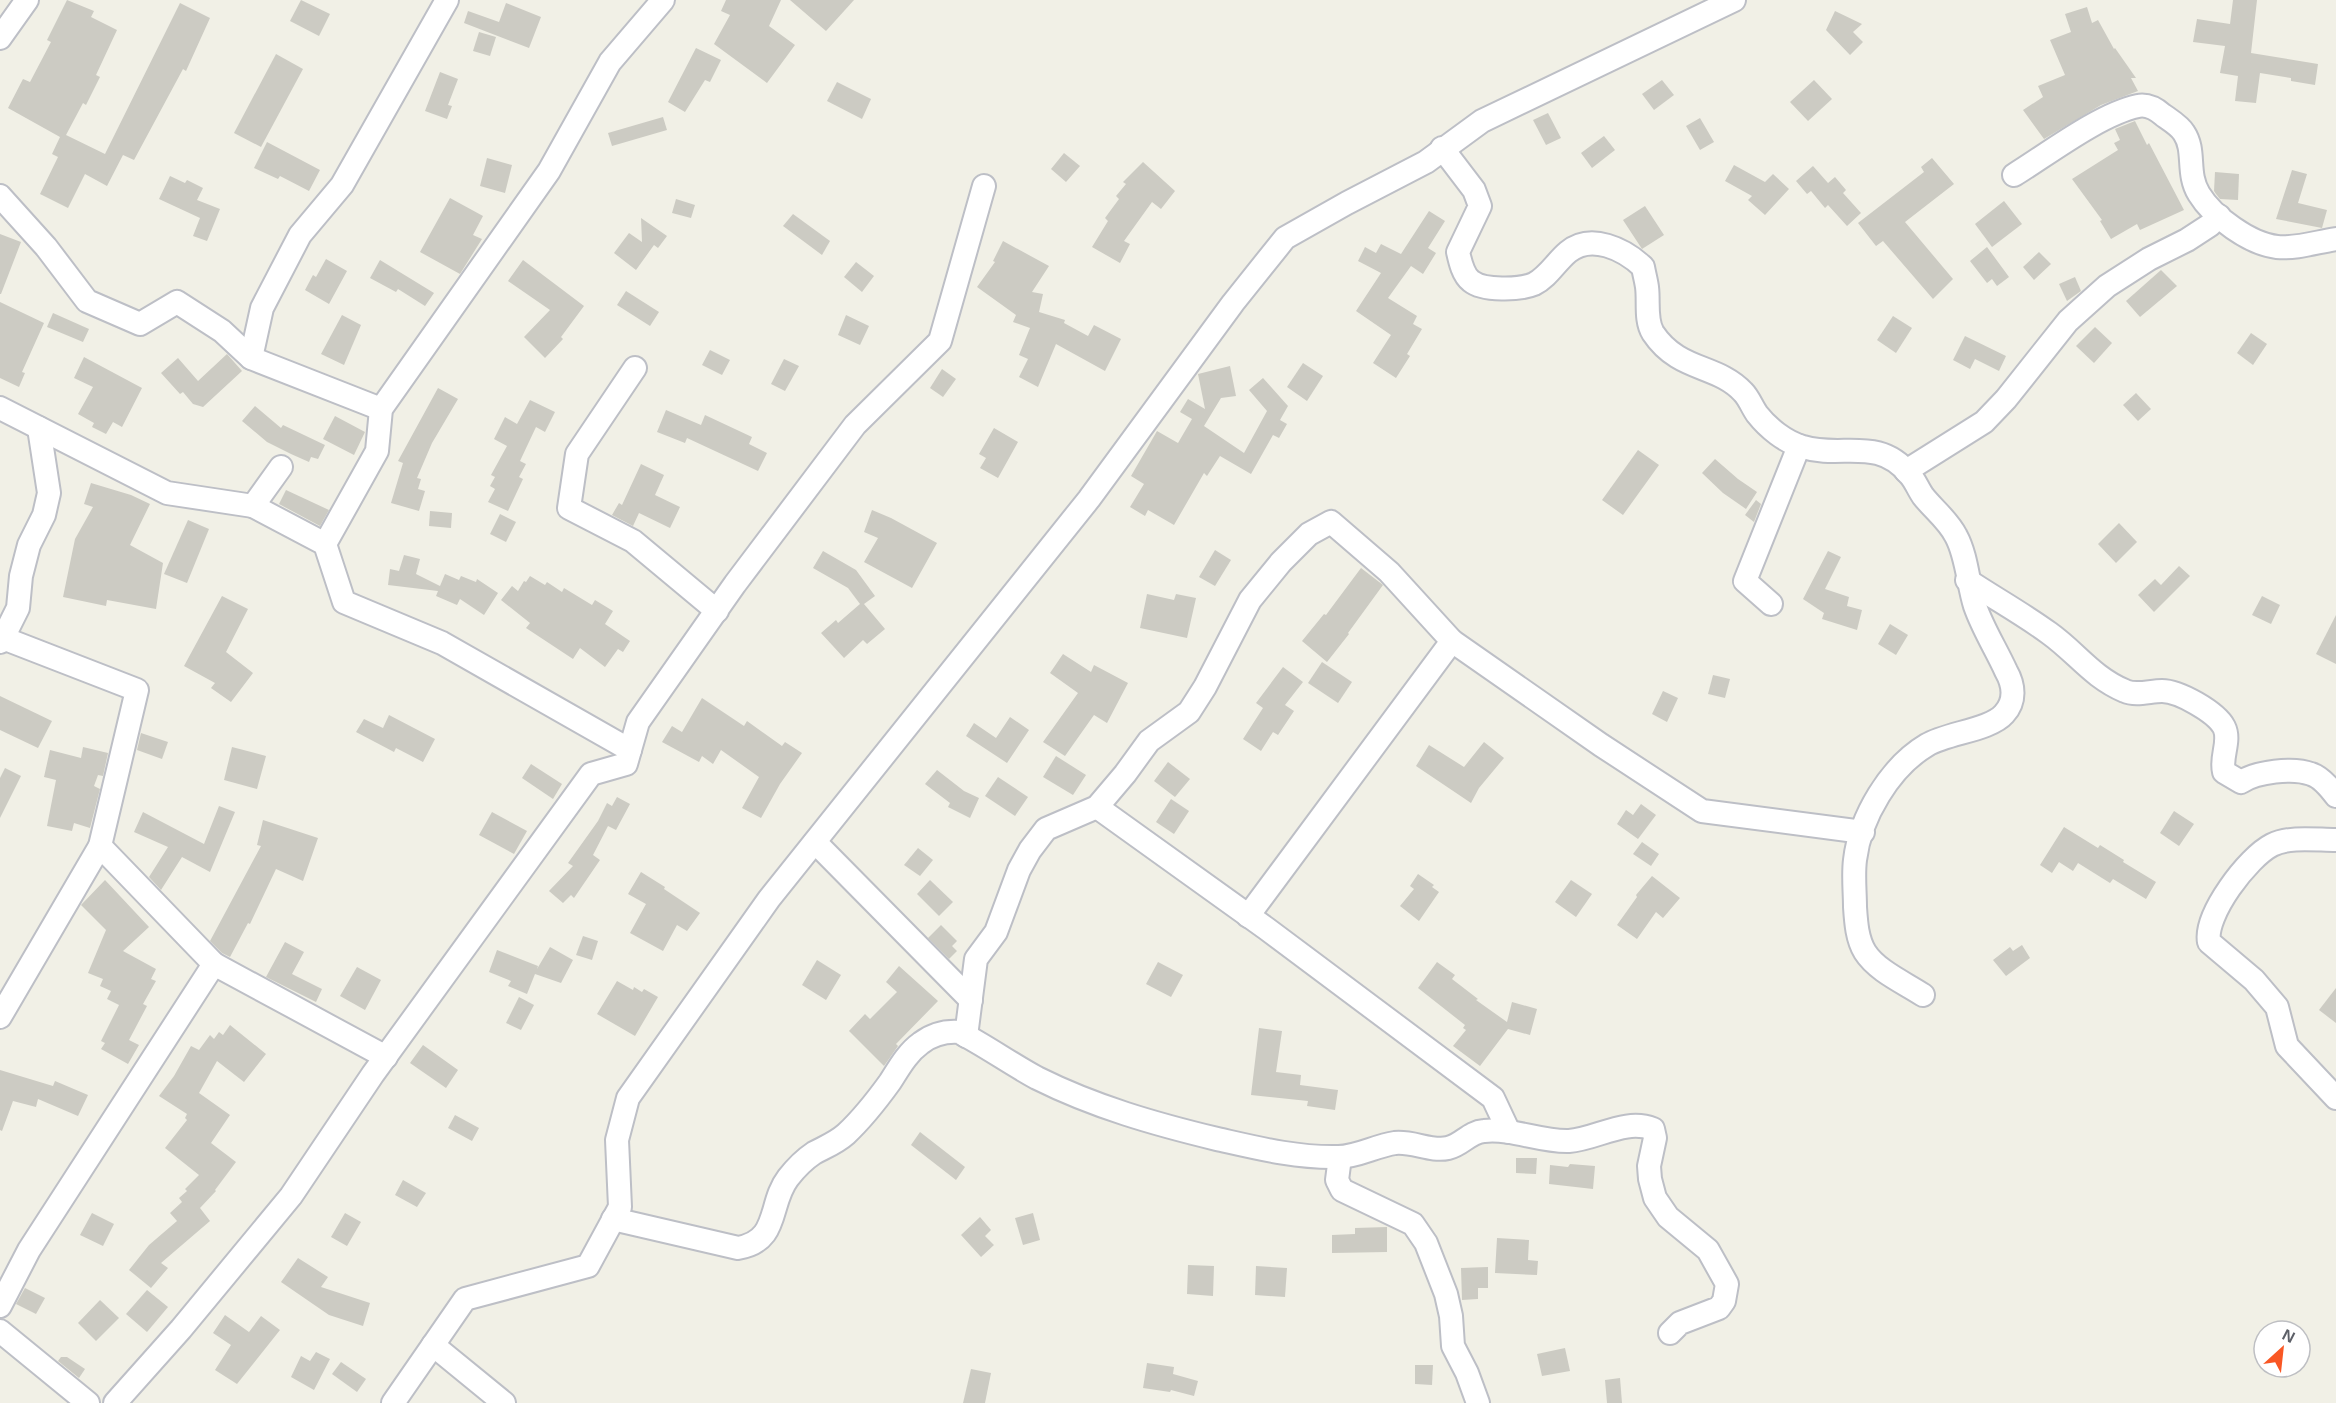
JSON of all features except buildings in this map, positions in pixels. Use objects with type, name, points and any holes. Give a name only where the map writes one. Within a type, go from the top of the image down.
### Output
[{"type":"street","points":[[0,38],[27,0]]},
{"type":"street","points":[[251,358],[262,308],[300,235],[342,185],[447,0]]},
{"type":"street","points":[[325,544],[377,451],[381,409],[549,171],[610,62],[663,0]]},
{"type":"street","points":[[393,1403],[465,1299],[588,1266],[620,1207],[617,1140],[628,1098],[769,899],[1089,499],[1233,303],[1285,238],[1426,162],[1442,148],[1482,121],[1734,0]]},
{"type":"street","points":[[2014,175],[2094,125],[2139,106],[2148,106],[2160,112],[2183,131],[2191,147],[2190,170],[2199,194],[2218,216],[2238,232],[2276,247],[2336,239]]},
{"type":"street","points":[[1442,148],[1474,190],[1480,206],[1458,252],[1461,266],[1469,280],[1480,286],[1519,288],[1534,284],[1550,272],[1569,251],[1585,245],[1601,244],[1618,248],[1643,267],[1651,330],[1674,356],[1714,374],[1743,392],[1757,414],[1777,434],[1799,446],[1817,451],[1866,450],[1879,452],[1893,460],[1906,471],[1958,538],[1967,580],[1983,625],[2013,687],[2010,703],[2005,714],[1995,721],[1929,744],[1892,773],[1876,800],[1855,860],[1856,927],[1864,951],[1877,965],[1923,995]]},
{"type":"street","points":[[115,1403],[181,1329],[291,1196],[386,1057],[591,774],[626,764],[638,722],[855,424],[940,341],[984,186]]},
{"type":"street","points":[[0,196],[46,247],[87,301],[140,324],[177,302],[222,331],[251,358],[381,409]]},
{"type":"street","points":[[1906,471],[1984,422],[2006,399],[2068,321],[2107,286],[2149,259],[2187,240],[2210,225],[2218,216]]},
{"type":"street","points":[[635,368],[577,454],[569,508],[633,542],[717,611]]},
{"type":"street","points":[[0,408],[167,493],[253,506],[325,544],[344,602],[442,643],[630,750]]},
{"type":"street","points":[[0,1017],[100,846],[137,690],[1,640],[18,608],[29,545],[44,515],[50,493],[39,428]]},
{"type":"street","points":[[1771,604],[1745,581],[1799,446]]},
{"type":"street","points":[[253,506],[281,467]]},
{"type":"street","points":[[966,1036],[976,959],[996,932],[1019,870],[1030,850],[1046,829],[1097,807],[1149,741],[1189,712],[1205,687],[1250,600],[1281,562],[1309,534],[1331,522],[1389,572],[1452,641],[1601,745],[1702,811],[1863,832]]},
{"type":"street","points":[[1967,580],[2049,633],[2073,652],[2089,670],[2107,682],[2128,693],[2164,691],[2178,694],[2215,717],[2223,727],[2226,737],[2222,756],[2223,772],[2231,778],[2241,782],[2250,776],[2267,772],[2312,774],[2328,785],[2336,796]]},
{"type":"street","points":[[1248,916],[1452,641]]},
{"type":"street","points":[[1097,807],[1493,1098],[1509,1132]]},
{"type":"street","points":[[2336,840],[2296,840],[2274,844],[2260,853],[2230,888],[2212,918],[2207,934],[2209,942],[2254,980],[2277,1007],[2287,1046],[2336,1098]]},
{"type":"street","points":[[815,842],[971,1000]]},
{"type":"street","points":[[100,846],[214,964],[386,1057]]},
{"type":"street","points":[[0,1306],[29,1250],[214,964]]},
{"type":"street","points":[[613,1219],[738,1248],[747,1246],[766,1232],[786,1180],[812,1154],[834,1143],[858,1123],[907,1056],[920,1043],[947,1031],[959,1032],[1039,1079],[1130,1117],[1273,1152],[1340,1157],[1394,1143],[1440,1149],[1451,1148],[1473,1132],[1486,1130],[1509,1132],[1544,1140],[1570,1141],[1596,1136],[1623,1126],[1646,1126],[1653,1129],[1655,1138],[1649,1166],[1655,1198],[1668,1217],[1708,1250],[1727,1284],[1724,1301],[1719,1308],[1680,1323],[1670,1333]]},
{"type":"street","points":[[1340,1157],[1337,1180],[1342,1190],[1413,1224],[1426,1243],[1446,1294],[1452,1317],[1453,1346],[1467,1373],[1478,1403]]},
{"type":"street","points":[[0,1330],[88,1403]]},
{"type":"street","points":[[433,1345],[504,1403]]}]
